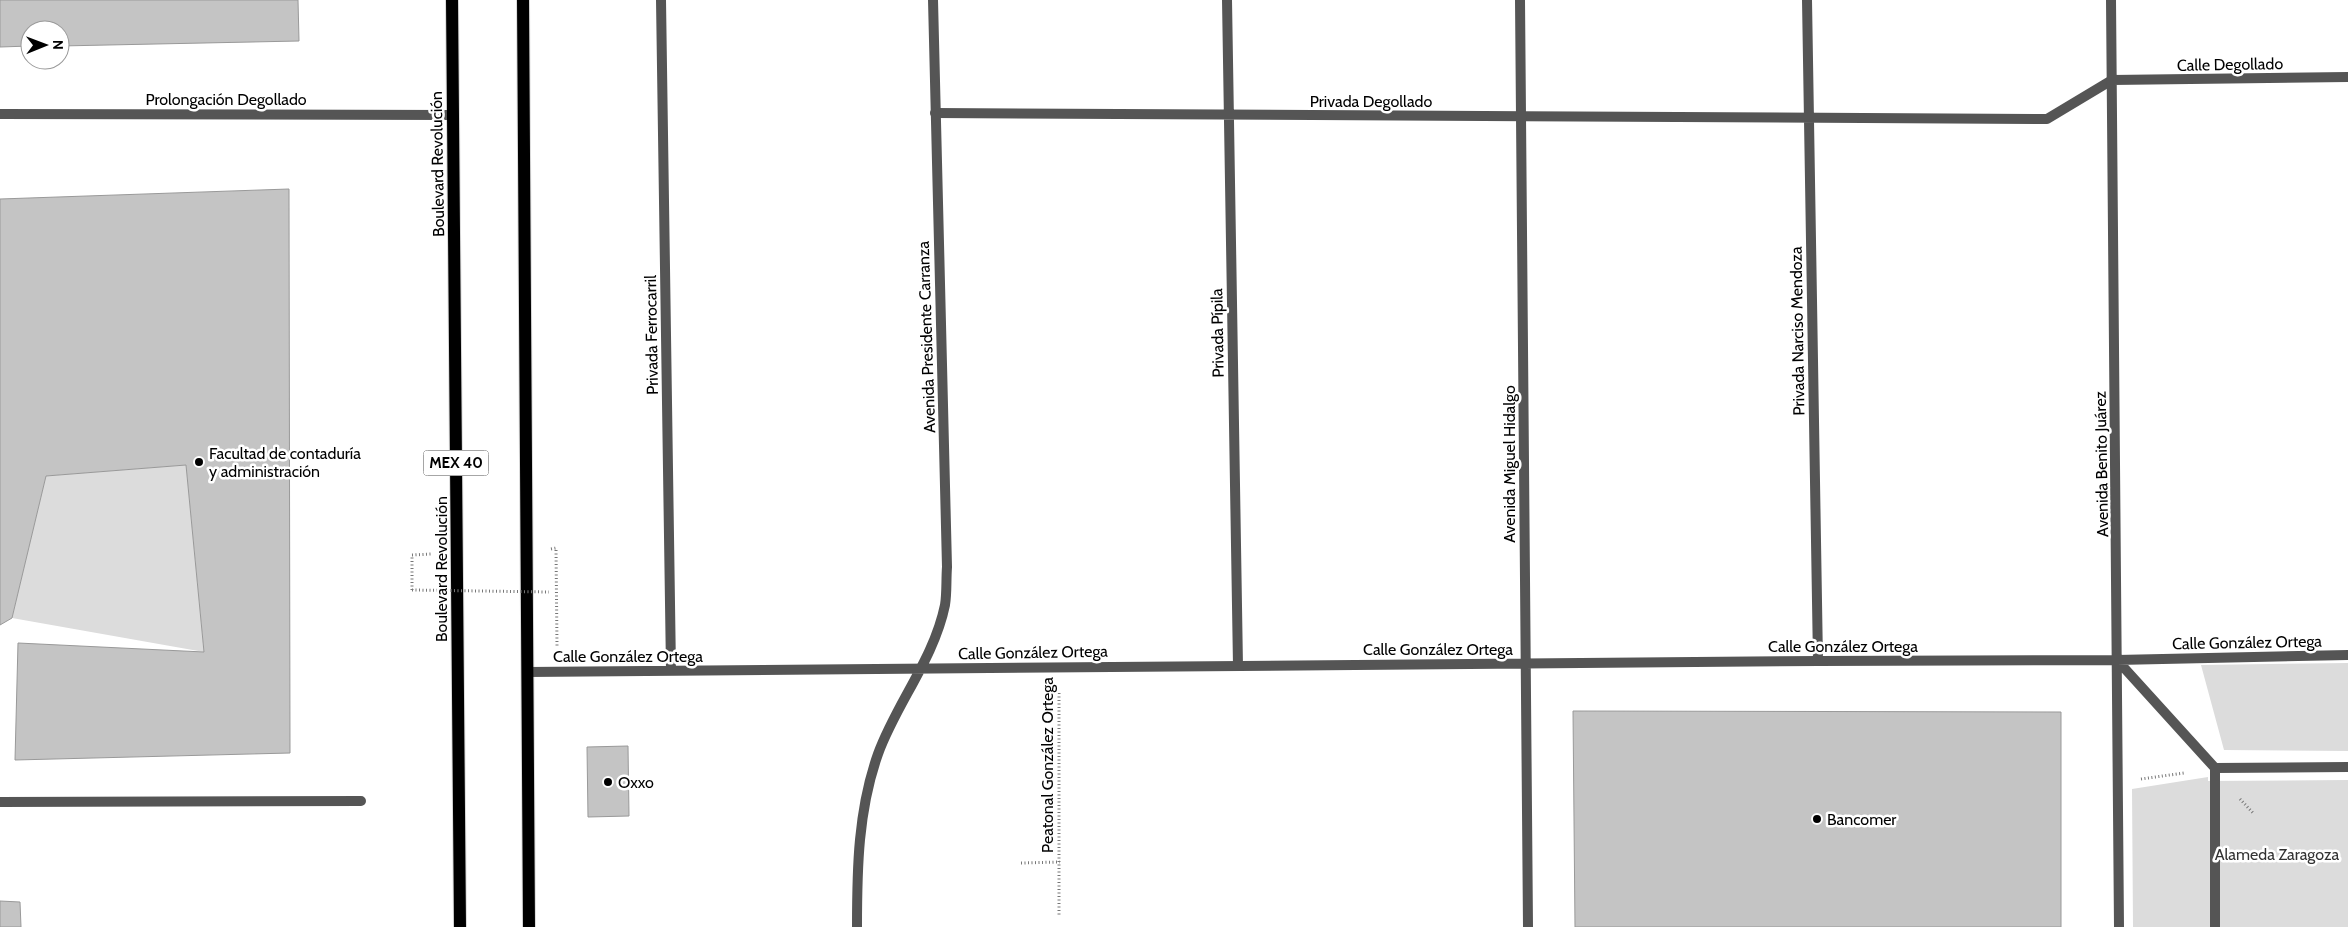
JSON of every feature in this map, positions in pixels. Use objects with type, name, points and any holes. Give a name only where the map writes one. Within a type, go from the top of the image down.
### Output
[{"type":"main road","name":"Boulevard Revolución","points":[[452,0],[460,927]]},
{"type":"main road","points":[[523,0],[529,927]]},
{"type":"street","name":"Privada Ferrocarril","points":[[661,0],[671,670]]},
{"type":"street","name":"Avenida Presidente Carranza","points":[[857,927],[857,865],[866,804],[878,754],[936,636],[945,604],[947,567],[934,112],[933,0]]},
{"type":"street","name":"Privada Pípila","points":[[1227,0],[1238,666]]},
{"type":"street","name":"Avenida Miguel Hidalgo","points":[[1520,0],[1528,927]]},
{"type":"street","name":"Privada Narciso Mendoza","points":[[1807,0],[1818,660]]},
{"type":"street","name":"Avenida Benito Juárez","points":[[2111,0],[2119,927]]},
{"type":"street","name":"Calle Degollado","points":[[2112,80],[2348,77]]},
{"type":"street","name":"Privada Degollado","points":[[934,112],[2047,119],[2112,80]]},
{"type":"street","name":"Prolongación Degollado","points":[[0,114],[453,115]]},
{"type":"street","name":"Calle González Ortega","points":[[528,672],[1818,660],[2117,660],[2348,655]]},
{"type":"street","points":[[2117,660],[2215,768],[2215,927]]},
{"type":"street","points":[[2215,768],[2348,768]]},
{"type":"street","points":[[0,802],[361,801]]},
{"type":"path","points":[[548,549],[556,548],[557,671]]},
{"type":"path","points":[[412,555],[412,590],[549,592]]},
{"type":"path","name":"Peatonal González Ortega","points":[[1059,667],[1059,916]]},
{"type":"path","name":"Peatonal González Ortega","points":[[1021,863],[1060,862]]},
{"type":"green space","points":[[186,465],[204,652],[12,618],[46,476]]},
{"type":"green space","points":[[2348,663],[2348,751],[2224,750],[2201,665]]},
{"type":"green space","name":"Alameda Zaragoza","points":[[2208,777],[2208,781],[2348,780],[2348,927],[2133,927],[2132,789]]},
{"type":"building","points":[[0,0],[298,0],[299,41],[70,46],[70,20],[20,20],[20,46],[0,47]]},
{"type":"building","points":[[289,189],[290,753],[15,760],[18,643],[204,652],[186,465],[46,476],[12,618],[0,625],[0,199]]},
{"type":"building","name":"Bancomer","points":[[1573,711],[2061,712],[2061,927],[1575,927]]},
{"type":"building","name":"Oxxo","points":[[628,746],[629,816],[588,817],[587,747]]},
{"type":"building","points":[[0,901],[20,902],[21,927],[0,927]]},
{"type":"place","name":"Facultad de contaduría y administración","points":[[199,462]]},
{"type":"place","name":"Oxxo","points":[[608,782]]},
{"type":"place","name":"Bancomer","points":[[1817,819]]}]
